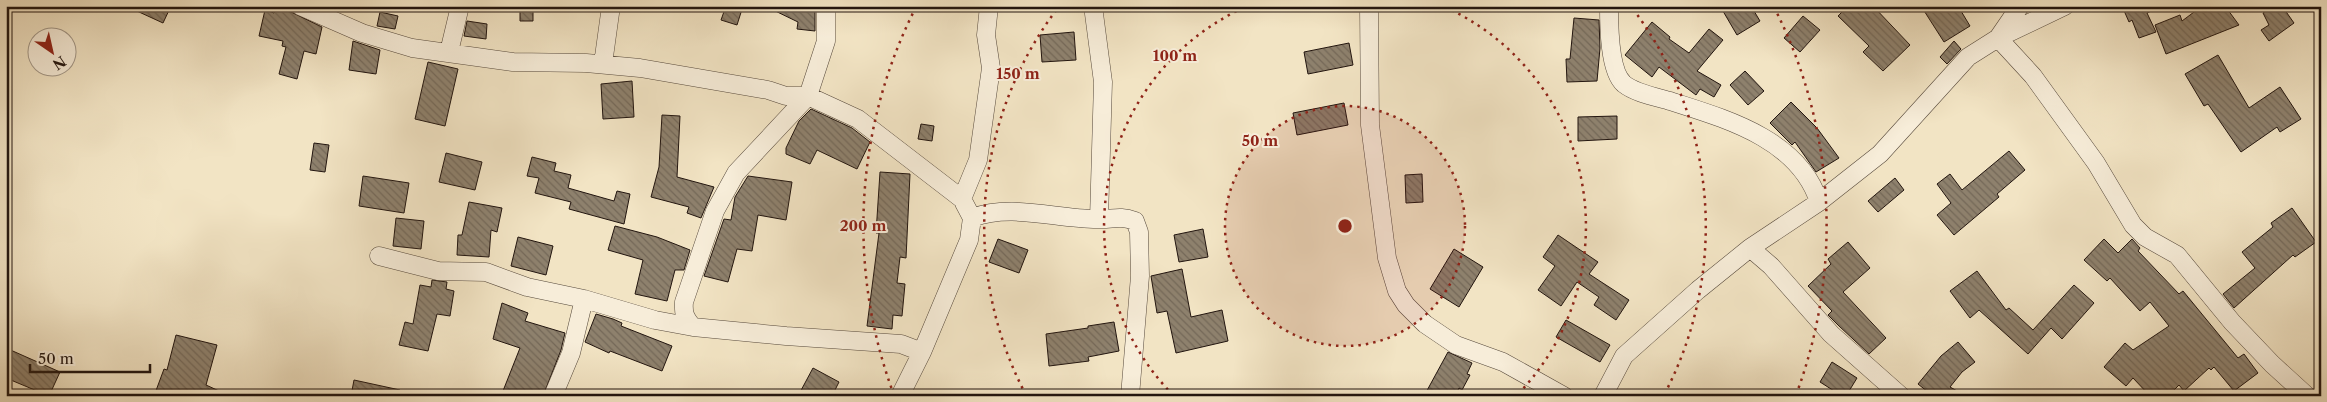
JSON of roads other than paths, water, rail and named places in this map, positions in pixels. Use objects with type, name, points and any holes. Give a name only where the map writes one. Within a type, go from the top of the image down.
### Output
[{"type":"street","points":[[300,6],[362,33],[412,48],[512,62],[602,64],[640,68],[768,90],[786,96],[808,96],[858,119],[962,200],[972,218],[969,240],[902,395]]},
{"type":"street","points":[[449,52],[460,6]]},
{"type":"street","points":[[602,64],[611,6]]},
{"type":"street","points":[[693,327],[683,312],[684,302],[715,211],[736,172],[808,96],[826,41],[826,6]]},
{"type":"street","points":[[962,200],[978,160],[991,68],[986,35],[989,6]]},
{"type":"street","points":[[1093,6],[1103,82],[1099,219]]},
{"type":"street","points":[[1369,6],[1370,125],[1387,258],[1397,291],[1406,306],[1425,324],[1456,345],[1503,362],[1564,396]]},
{"type":"street","points":[[1609,6],[1608,42],[1619,77],[1624,84],[1642,92],[1747,127],[1781,149],[1808,178],[1818,202]]},
{"type":"street","points":[[1998,38],[2020,6]]},
{"type":"street","points":[[1603,396],[1624,356],[1698,290],[1750,248],[1818,202],[1880,154],[1968,57],[1998,38],[2065,6]]},
{"type":"street","points":[[1998,38],[2033,76],[2096,163],[2133,225],[2145,237],[2177,255],[2232,322],[2272,364],[2307,396]]},
{"type":"street","points":[[972,218],[988,212],[1018,212],[1099,219],[1122,216],[1134,221],[1139,232],[1137,318],[1130,396]]},
{"type":"street","points":[[1750,248],[1771,266],[1831,334],[1901,396]]},
{"type":"street","points":[[379,256],[438,271],[486,272],[527,287],[584,299],[655,320],[693,327],[901,344],[922,352]]},
{"type":"street","points":[[553,396],[571,353],[584,299]]}]
